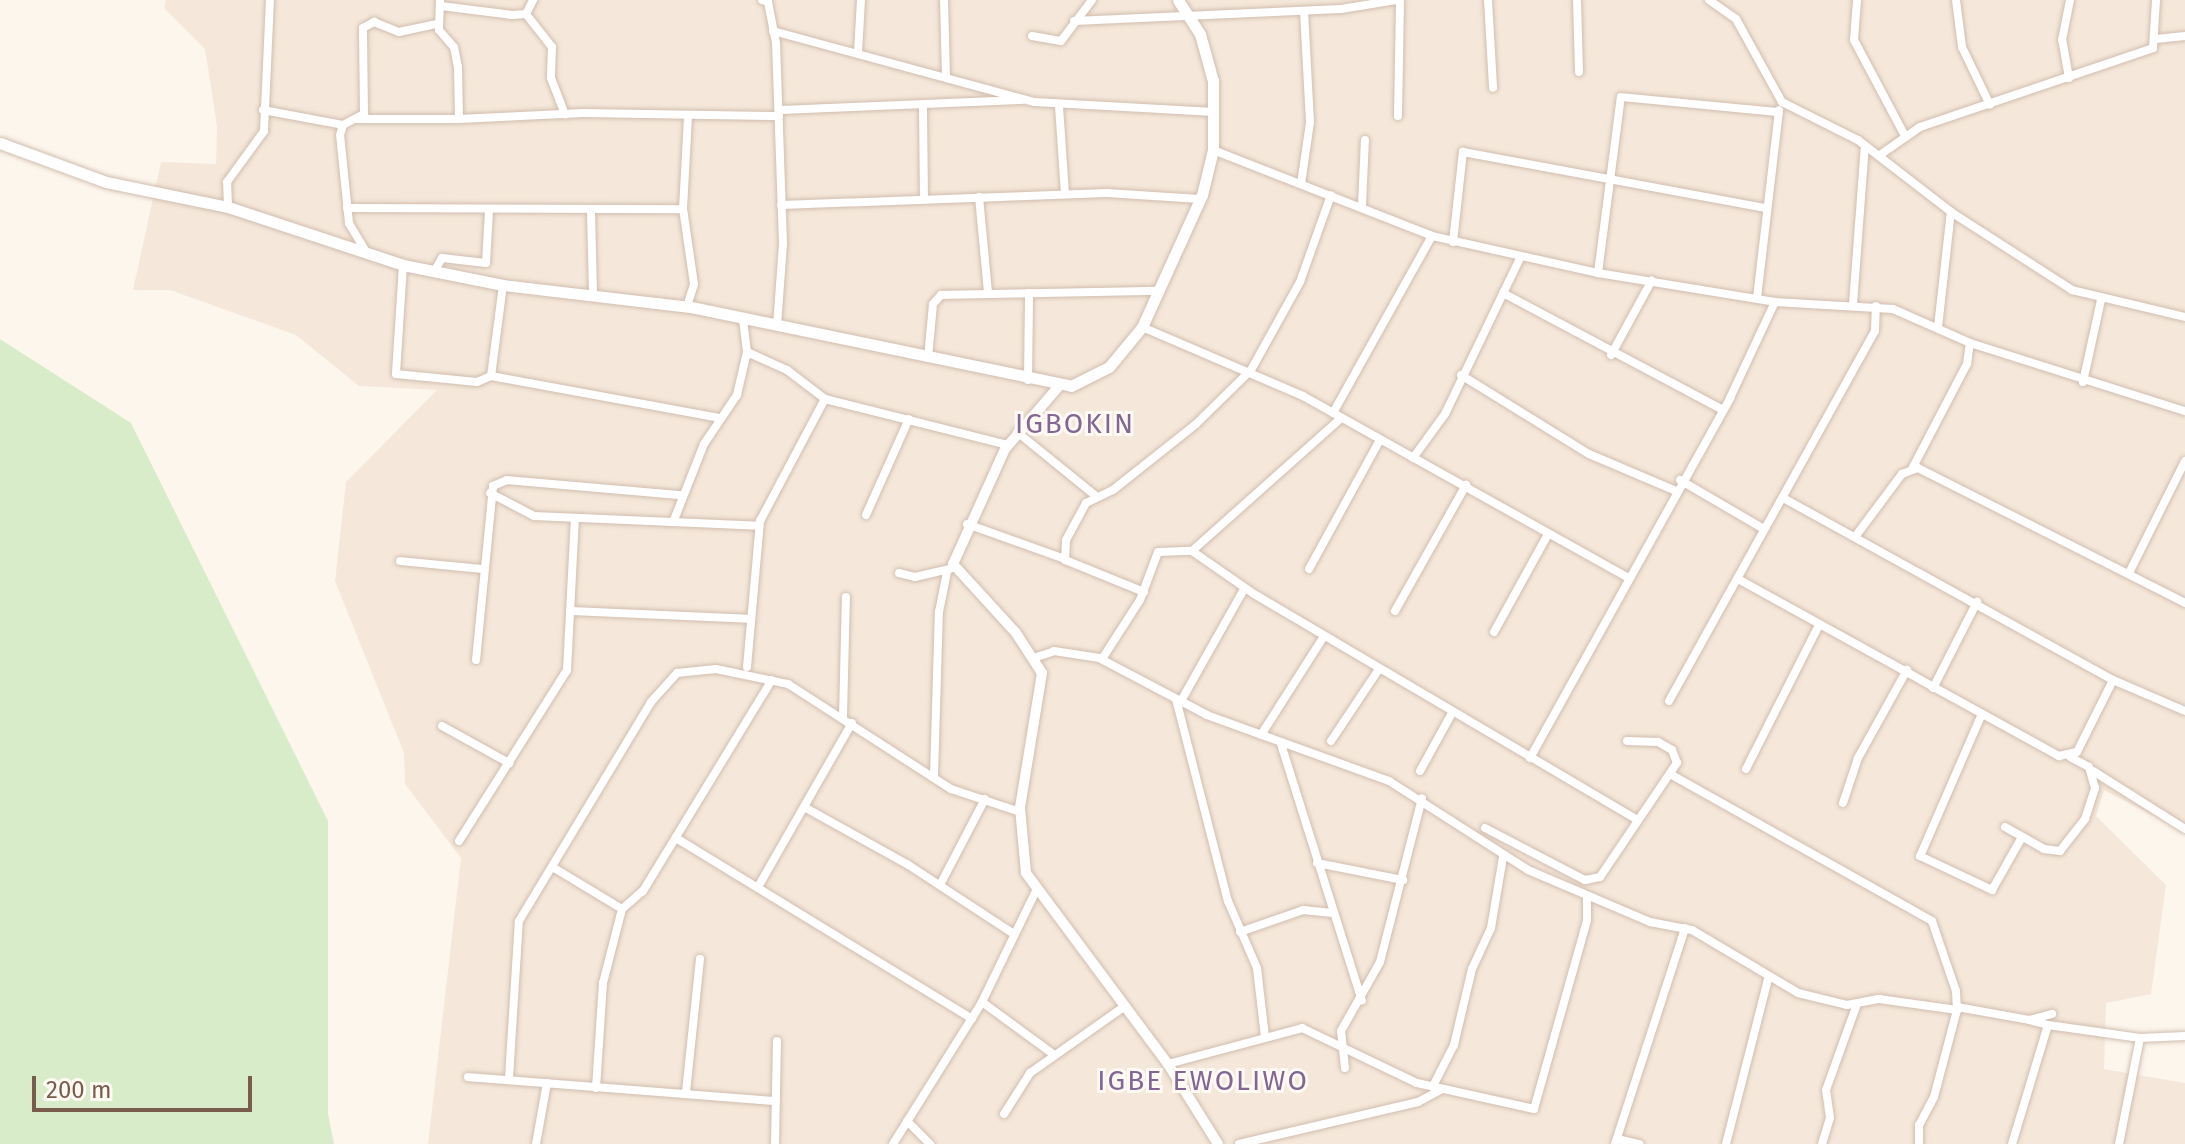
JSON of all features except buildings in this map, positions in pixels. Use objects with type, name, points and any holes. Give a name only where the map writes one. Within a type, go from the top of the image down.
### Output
[{"type":"main road","points":[[0,143],[106,182],[228,207],[403,265],[503,285],[687,306],[928,361],[1059,386],[1097,376],[1142,327],[1200,199],[1213,150],[1215,112],[1211,65],[1192,17],[1178,0]]},
{"type":"street","points":[[228,207],[227,182],[264,133],[263,110],[272,67],[270,0]]},
{"type":"street","points":[[526,14],[533,0]]},
{"type":"street","points":[[858,52],[861,0]]},
{"type":"street","points":[[944,0],[946,75]]},
{"type":"street","points":[[1032,36],[1056,44],[1092,0]]},
{"type":"street","points":[[1074,21],[1304,11],[1398,0],[1398,116]]},
{"type":"street","points":[[1488,0],[1493,88]]},
{"type":"street","points":[[1577,0],[1579,72]]},
{"type":"street","points":[[1709,0],[1736,19],[1782,102],[1880,155],[1951,212],[2022,261],[2101,300],[2185,317]]},
{"type":"street","points":[[1857,0],[1854,40],[1904,134]]},
{"type":"street","points":[[1956,0],[1962,47],[1990,105]]},
{"type":"street","points":[[2069,78],[2062,40],[2070,0]]},
{"type":"street","points":[[1880,155],[1904,134],[2119,64],[2129,52],[2153,48],[2158,36],[2156,0]]},
{"type":"street","points":[[766,1],[773,31],[779,113],[781,205],[777,325]]},
{"type":"street","points":[[459,119],[456,55],[437,24],[440,3],[526,14],[552,47],[551,78],[565,114]]},
{"type":"street","points":[[1301,184],[1310,122],[1304,11]]},
{"type":"street","points":[[358,119],[366,101],[364,27],[374,22],[399,32],[437,24]]},
{"type":"street","points":[[773,31],[946,75],[1025,100],[1059,106],[1215,112]]},
{"type":"street","points":[[2158,36],[2185,36]]},
{"type":"street","points":[[1598,273],[1621,97],[1778,112]]},
{"type":"street","points":[[263,110],[343,125],[358,119],[459,119],[565,114],[677,115],[686,120],[1025,100]]},
{"type":"street","points":[[1757,298],[1778,112],[1782,102]]},
{"type":"street","points":[[1059,106],[1065,194]]},
{"type":"street","points":[[923,107],[924,199]]},
{"type":"street","points":[[686,120],[683,209],[694,278],[687,306]]},
{"type":"street","points":[[343,125],[352,209],[348,219],[368,255]]},
{"type":"street","points":[[1362,205],[1365,140]]},
{"type":"street","points":[[1853,304],[1865,146]]},
{"type":"street","points":[[1213,150],[1453,242],[1598,273],[1775,302],[1876,306],[2083,382],[2185,411]]},
{"type":"street","points":[[1453,242],[1463,152],[1766,208]]},
{"type":"street","points":[[781,205],[1065,194],[1200,199]]},
{"type":"street","points":[[1062,558],[1065,543],[1086,503],[1196,424],[1251,370],[1300,282],[1331,195]]},
{"type":"street","points":[[979,197],[988,293]]},
{"type":"street","points":[[352,209],[591,212],[683,209]]},
{"type":"street","points":[[435,270],[442,258],[486,263],[489,211]]},
{"type":"street","points":[[591,212],[593,296]]},
{"type":"street","points":[[1938,327],[1951,212]]},
{"type":"street","points":[[1192,551],[1336,416],[1432,236]]},
{"type":"street","points":[[1413,458],[1445,414],[1461,375],[1520,258]]},
{"type":"street","points":[[403,265],[396,374],[477,382],[491,376],[719,418]]},
{"type":"street","points":[[1611,355],[1652,280]]},
{"type":"street","points":[[491,376],[503,285]]},
{"type":"street","points":[[928,361],[935,299],[988,293],[1157,291]]},
{"type":"street","points":[[1028,381],[1029,293]]},
{"type":"street","points":[[1503,293],[1611,355],[1723,410]]},
{"type":"street","points":[[2083,382],[2101,300]]},
{"type":"street","points":[[1530,758],[1674,490],[1723,410],[1775,302]]},
{"type":"street","points":[[1669,701],[1738,579],[1762,528],[1785,499],[1814,434],[1875,331],[1876,306]]},
{"type":"street","points":[[674,520],[680,495],[719,418],[733,407],[747,352],[743,320]]},
{"type":"street","points":[[1142,327],[1251,370],[1466,485],[1628,578]]},
{"type":"street","points":[[1855,537],[1912,469],[1967,364],[1970,343]]},
{"type":"street","points":[[747,352],[787,370],[825,399],[1008,445]]},
{"type":"street","points":[[1461,375],[1589,454],[1674,490]]},
{"type":"street","points":[[934,776],[939,612],[950,569],[967,524],[1008,445],[1059,386]]},
{"type":"street","points":[[747,667],[759,526],[825,399]]},
{"type":"street","points":[[866,515],[909,419]]},
{"type":"street","points":[[1017,432],[1097,497]]},
{"type":"street","points":[[1309,569],[1380,440]]},
{"type":"street","points":[[2130,571],[2185,461]]},
{"type":"street","points":[[1912,469],[1935,472],[2066,545],[2130,571],[2185,603]]},
{"type":"street","points":[[476,660],[481,569],[490,493],[507,480],[680,495]]},
{"type":"street","points":[[1680,480],[1762,528]]},
{"type":"street","points":[[1395,611],[1466,485]]},
{"type":"street","points":[[490,493],[534,516],[759,526]]},
{"type":"street","points":[[1785,499],[1977,602],[2113,680],[2185,711]]},
{"type":"street","points":[[459,841],[566,674],[575,518]]},
{"type":"street","points":[[967,524],[1009,542],[1049,549],[1062,558],[1144,592]]},
{"type":"street","points":[[1494,632],[1548,534]]},
{"type":"street","points":[[1049,549],[1065,543]]},
{"type":"street","points":[[1102,659],[1144,592],[1161,550],[1192,551],[1244,589],[1637,820]]},
{"type":"street","points":[[400,561],[481,569]]},
{"type":"street","points":[[899,573],[950,569]]},
{"type":"street","points":[[950,569],[1034,658],[1043,687],[1020,812],[1022,857],[1036,891],[1073,932],[1122,1008],[1168,1064],[1218,1144]]},
{"type":"street","points":[[1738,579],[1907,670],[1981,716],[2070,757],[2185,829]]},
{"type":"street","points":[[1244,589],[1178,700],[1235,917],[1257,968],[1265,1037]]},
{"type":"street","points":[[843,717],[846,597]]},
{"type":"street","points":[[1933,688],[1977,602]]},
{"type":"street","points":[[570,611],[750,619]]},
{"type":"street","points":[[1746,769],[1819,625]]},
{"type":"street","points":[[1261,735],[1324,636]]},
{"type":"street","points":[[1034,658],[1054,651],[1102,659],[1178,700],[1281,744],[1422,798],[1503,857],[1587,897],[1685,928],[1768,979],[1853,1007],[1879,999],[2140,1038],[2185,1036]]},
{"type":"street","points":[[509,1078],[519,921],[669,678],[716,669],[772,680],[843,717],[934,776],[1020,812]]},
{"type":"street","points":[[1331,741],[1379,669]]},
{"type":"street","points":[[1843,803],[1858,758],[1907,670]]},
{"type":"street","points":[[596,1088],[603,983],[622,909],[643,891],[772,680]]},
{"type":"street","points":[[2070,757],[2102,712],[2113,680]]},
{"type":"street","points":[[1420,771],[1452,713]]},
{"type":"street","points":[[1981,716],[1941,796],[1920,856],[1992,890],[2022,837]]},
{"type":"street","points":[[758,887],[852,723]]},
{"type":"street","points":[[442,726],[509,763]]},
{"type":"street","points":[[1485,828],[1593,881],[1608,870],[1637,820],[1677,763],[1672,750],[1658,742],[1627,741]]},
{"type":"street","points":[[1281,744],[1317,863],[1327,908],[1364,994]]},
{"type":"street","points":[[2005,827],[2060,851],[2090,807],[2092,771]]},
{"type":"street","points":[[1670,774],[1932,921],[1957,1009],[1934,1097],[1919,1125],[1919,1144]]},
{"type":"street","points":[[1345,1068],[1338,1046],[1345,1020],[1364,994],[1403,880],[1422,798]]},
{"type":"street","points":[[940,885],[985,799]]},
{"type":"street","points":[[804,807],[940,885],[1014,934]]},
{"type":"street","points":[[676,838],[972,1019]]},
{"type":"street","points":[[1239,1144],[1418,1102],[1438,1085],[1491,928],[1503,857]]},
{"type":"street","points":[[1317,863],[1403,880]]},
{"type":"street","points":[[554,868],[622,909]]},
{"type":"street","points":[[893,1144],[982,1002],[1036,891]]},
{"type":"street","points":[[1168,1064],[1302,1028],[1385,1072],[1534,1109],[1587,920],[1587,897]]},
{"type":"street","points":[[1240,932],[1261,923],[1327,908]]},
{"type":"street","points":[[1235,917],[1261,923]]},
{"type":"street","points":[[1639,1144],[1616,1142],[1685,928]]},
{"type":"street","points":[[686,1092],[700,959]]},
{"type":"street","points":[[1726,1144],[1768,979]]},
{"type":"street","points":[[982,1002],[1053,1054]]},
{"type":"street","points":[[1822,1144],[1830,1118],[1826,1090],[1853,1007]]},
{"type":"street","points":[[1004,1114],[1030,1073],[1122,1008]]},
{"type":"street","points":[[2029,1020],[2052,1014]]},
{"type":"street","points":[[2012,1144],[2048,1025]]},
{"type":"street","points":[[2119,1144],[2140,1038]]},
{"type":"street","points":[[775,1144],[777,1041]]},
{"type":"street","points":[[468,1077],[776,1101]]},
{"type":"street","points":[[536,1144],[547,1083]]},
{"type":"street","points":[[907,1121],[930,1144]]},
{"type":"shaded area","points":[[166,0],[2185,0],[2185,832],[2104,790],[2096,816],[2166,885],[2151,994],[2106,1003],[2104,1069],[2185,1083],[2185,1144],[428,1144],[461,858],[405,784],[404,753],[335,581],[346,482],[437,390],[359,386],[296,335],[170,290],[133,290],[161,162],[216,164],[217,126],[205,49],[164,8]]},
{"type":"green space","points":[[0,339],[131,423],[328,821],[328,1114],[334,1144],[0,1144]]},
{"type":"district","name":"IGBOKIN","points":[[1075,424]]},
{"type":"district","name":"IGBE EWOLIWO","points":[[1203,1081]]}]
